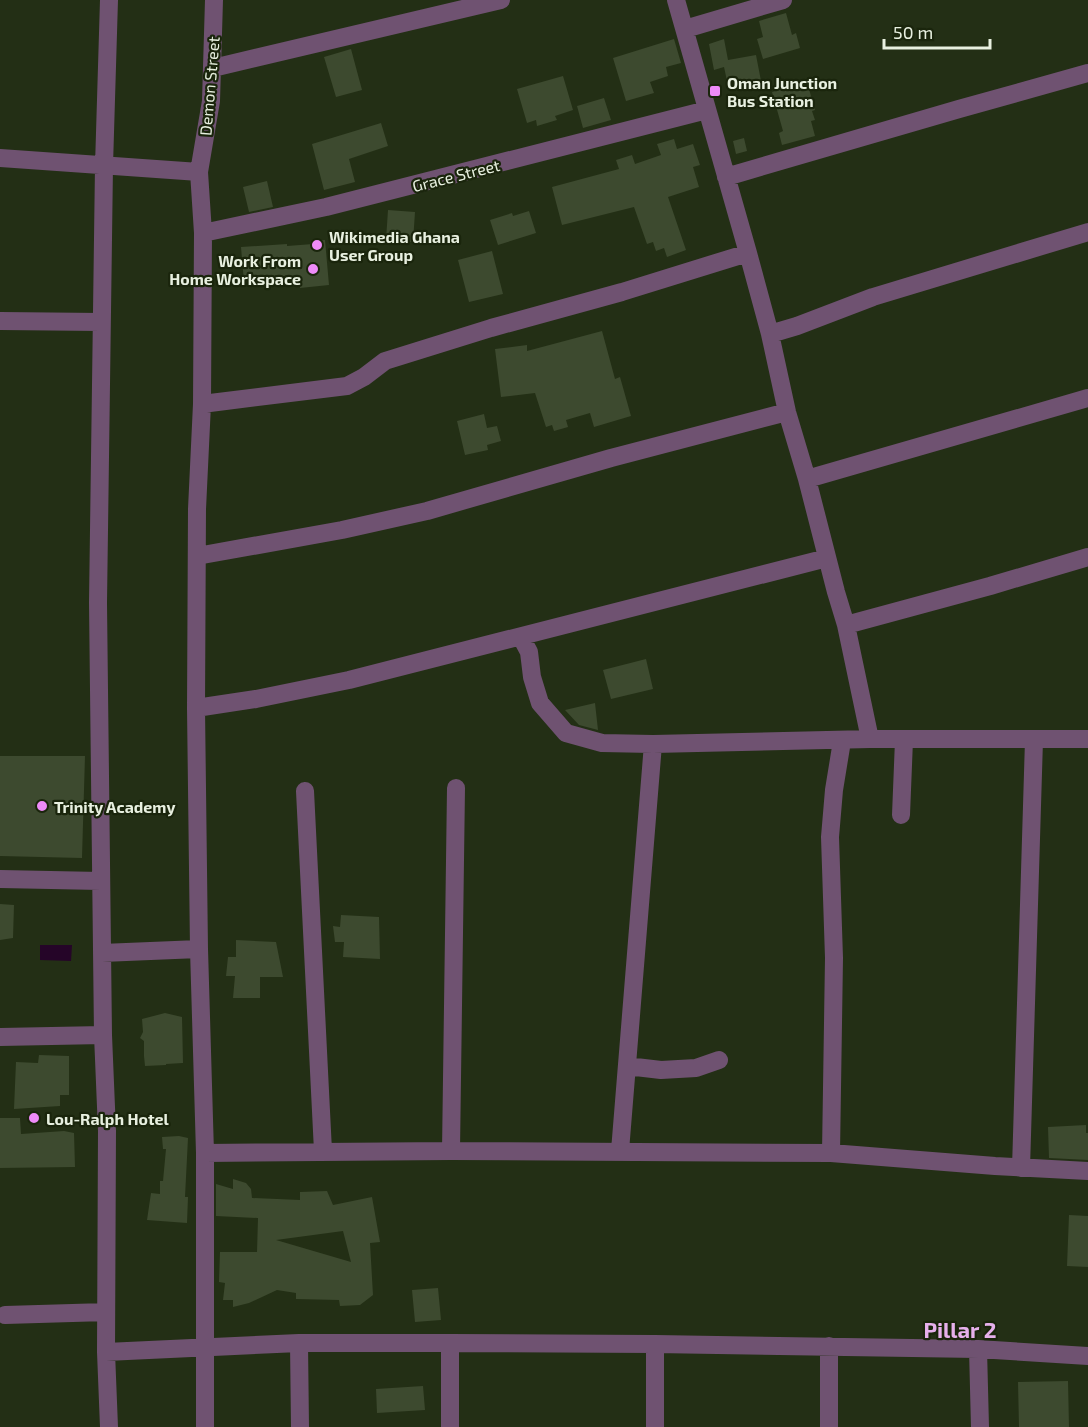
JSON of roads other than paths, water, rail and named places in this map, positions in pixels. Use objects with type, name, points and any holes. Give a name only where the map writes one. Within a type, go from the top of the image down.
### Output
[{"type":"street","points":[[109,0],[101,322],[98,603],[103,1035],[107,1131],[106,1352],[109,1427]]},
{"type":"street","name":"Demon Street","points":[[205,1427],[205,1153],[199,949],[196,708],[197,509],[202,404],[203,233],[199,172],[211,101],[214,0]]},
{"type":"street","points":[[213,68],[501,0]]},
{"type":"street","points":[[676,0],[770,334],[787,412],[846,625],[870,739]]},
{"type":"street","points":[[685,29],[783,0]]},
{"type":"street","points":[[726,177],[1088,73]]},
{"type":"street","name":"Grace Street","points":[[203,233],[327,207],[707,110]]},
{"type":"street","points":[[0,158],[199,172]]},
{"type":"street","points":[[770,334],[873,297],[1088,232]]},
{"type":"street","points":[[202,404],[347,386],[364,377],[385,360],[748,253]]},
{"type":"street","points":[[0,321],[101,322]]},
{"type":"street","points":[[807,479],[1088,399]]},
{"type":"street","points":[[197,556],[342,530],[427,511],[611,458],[787,412]]},
{"type":"street","points":[[846,625],[1088,557]]},
{"type":"street","points":[[196,708],[349,680],[827,558]]},
{"type":"street","points":[[521,637],[529,652],[532,677],[540,703],[566,733],[602,743],[1088,739]]},
{"type":"street","points":[[901,814],[904,740]]},
{"type":"street","points":[[1021,1167],[1034,740]]},
{"type":"street","points":[[831,1153],[834,958],[830,837],[834,790],[842,741]]},
{"type":"street","points":[[620,1151],[653,744]]},
{"type":"street","points":[[451,1151],[456,788]]},
{"type":"street","points":[[305,791],[323,1151]]},
{"type":"street","points":[[0,879],[101,881]]},
{"type":"street","points":[[102,953],[199,949]]},
{"type":"street","points":[[0,1037],[103,1035]]},
{"type":"street","points":[[627,1066],[661,1070],[696,1068],[719,1060]]},
{"type":"street","points":[[205,1153],[620,1151],[831,1153],[1088,1171]]},
{"type":"street","points":[[5,1315],[106,1312]]},
{"type":"street","points":[[106,1352],[298,1343],[450,1343],[978,1349],[1088,1356]]},
{"type":"street","points":[[298,1343],[300,1427]]},
{"type":"street","points":[[450,1343],[450,1427]]},
{"type":"street","points":[[655,1344],[655,1427]]},
{"type":"street","points":[[829,1346],[829,1427]]},
{"type":"street","points":[[978,1349],[980,1427]]},
{"type":"place","name":"Oman Junction Bus Station","points":[[715,91]]},
{"type":"place","name":"Wikimedia Ghana User Group","points":[[317,245]]},
{"type":"place","name":"Work From Home Workspace","points":[[313,269]]},
{"type":"place","name":"Trinity Academy","points":[[42,806]]},
{"type":"place","name":"Lou-Ralph Hotel","points":[[34,1118]]},
{"type":"district","name":"Pillar 2","points":[[960,1329]]}]
